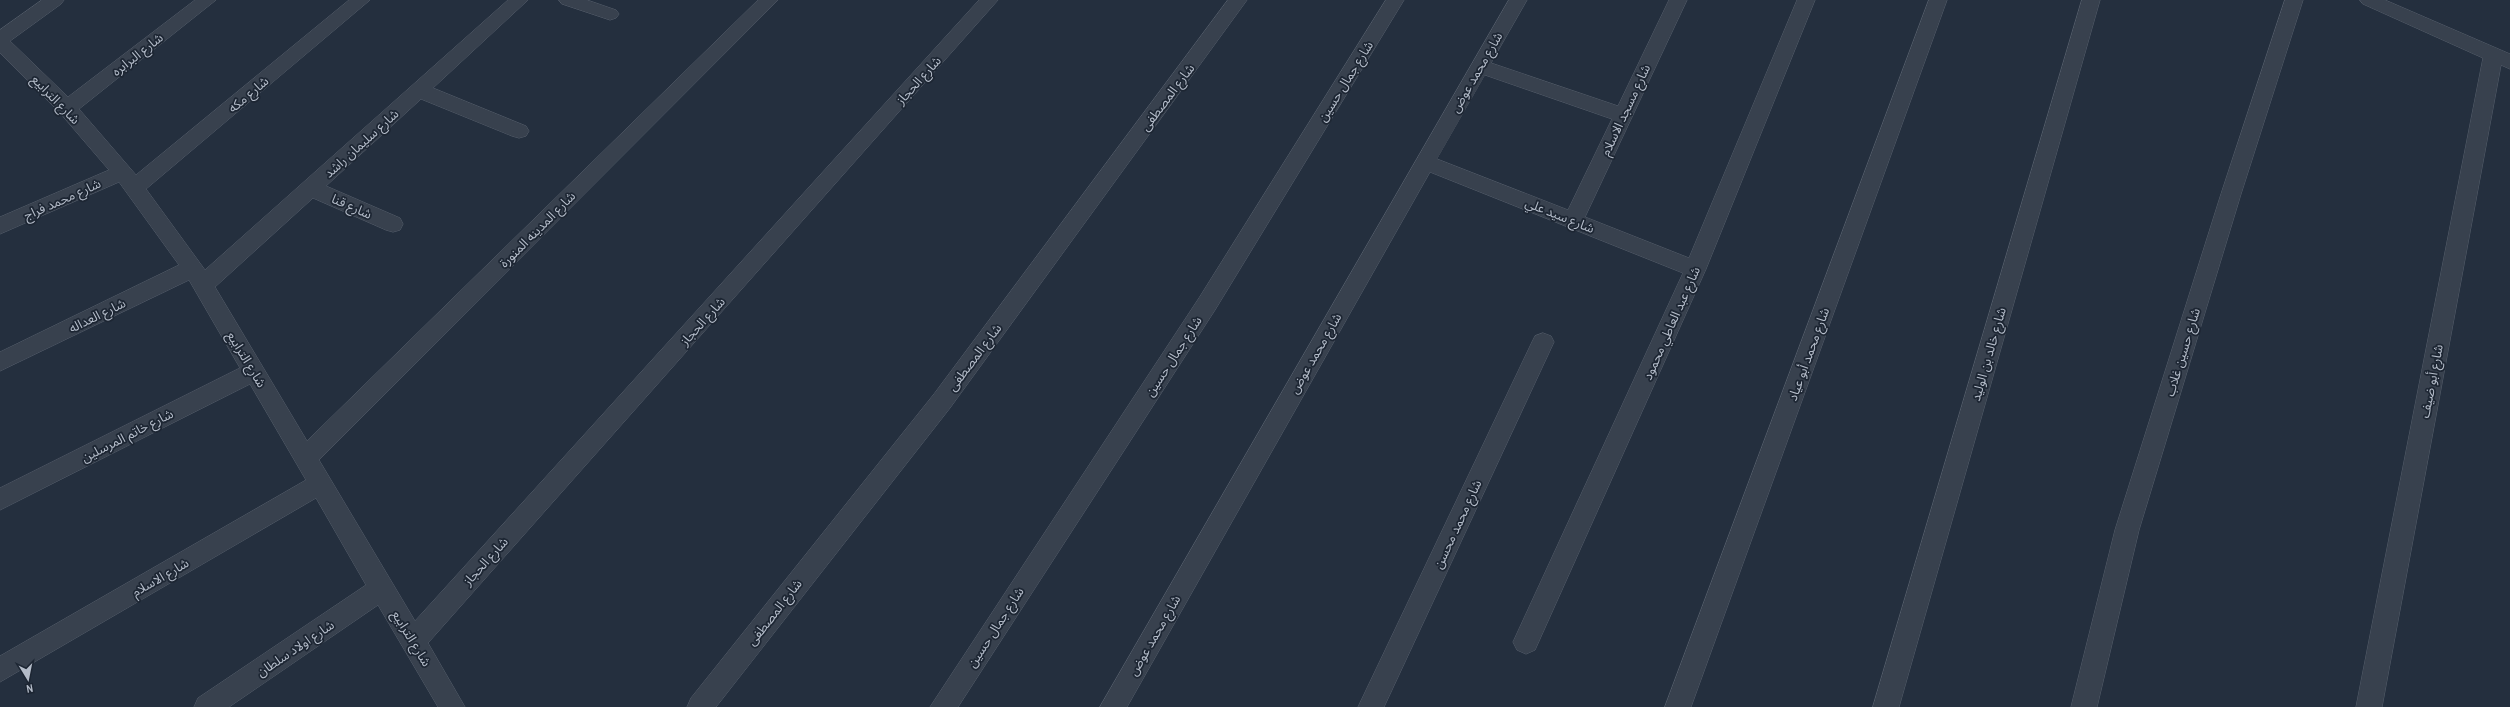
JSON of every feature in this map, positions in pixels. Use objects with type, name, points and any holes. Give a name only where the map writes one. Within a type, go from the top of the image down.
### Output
[{"type":"street","points":[[0,40],[55,0]]},
{"type":"street","name":"شارع البرابره","points":[[67,108],[207,0]]},
{"type":"street","name":"شارع مكه","points":[[129,180],[361,0]]},
{"type":"street","name":"شارع سليمان راشد","points":[[198,276],[310,188],[519,0]]},
{"type":"street","points":[[568,0],[610,14]]},
{"type":"street","name":"شارع الحجاز","points":[[414,641],[989,0]]},
{"type":"street","name":"شارع المصطفى","points":[[700,707],[942,401],[1238,0]]},
{"type":"street","name":"شارع جمال حسين","points":[[943,707],[1207,304],[1395,0]]},
{"type":"street","name":"شارع محمد عوض","points":[[1113,707],[1518,0]]},
{"type":"street","name":"شارع مسجد الاسلام","points":[[1573,220],[1678,0]]},
{"type":"street","name":"شارع عبد العاطي محمود","points":[[1526,642],[1695,269],[1806,0]]},
{"type":"street","name":"شارع محمد أبو عياد","points":[[1678,707],[1938,0]]},
{"type":"street","name":"شارع خالد بن الوليد","points":[[1886,707],[2091,0]]},
{"type":"street","name":"شارع حسين غلاب","points":[[2084,707],[2127,530],[2229,201],[2294,0]]},
{"type":"street","name":"شارع المدينه المنورة","points":[[306,458],[764,1]]},
{"type":"street","points":[[2379,2],[2502,59]]},
{"type":"street","name":"شارع الترابيع","points":[[0,40],[67,108],[129,180],[198,276],[452,707]]},
{"type":"street","name":"شارع أبو ضيف","points":[[2369,707],[2502,59]]},
{"type":"street","points":[[1480,66],[1622,115]]},
{"type":"street","points":[[418,90],[519,131]]},
{"type":"street","name":"شارع سيد علي","points":[[1425,162],[1695,269]]},
{"type":"street","name":"شارع محمد فراج","points":[[0,226],[129,180]]},
{"type":"street","name":"شارع قنا","points":[[310,188],[393,224]]},
{"type":"street","name":"شارع العداله","points":[[0,362],[198,276]]},
{"type":"street","name":"شارع محمد محسن","points":[[1371,707],[1543,342]]},
{"type":"street","name":"شارع خاتم المرسلين","points":[[0,500],[254,370]]},
{"type":"street","name":"شارع الاسلام","points":[[0,670],[321,483]]},
{"type":"street","name":"شارع اولاد سلطان","points":[[207,707],[382,588]]}]
